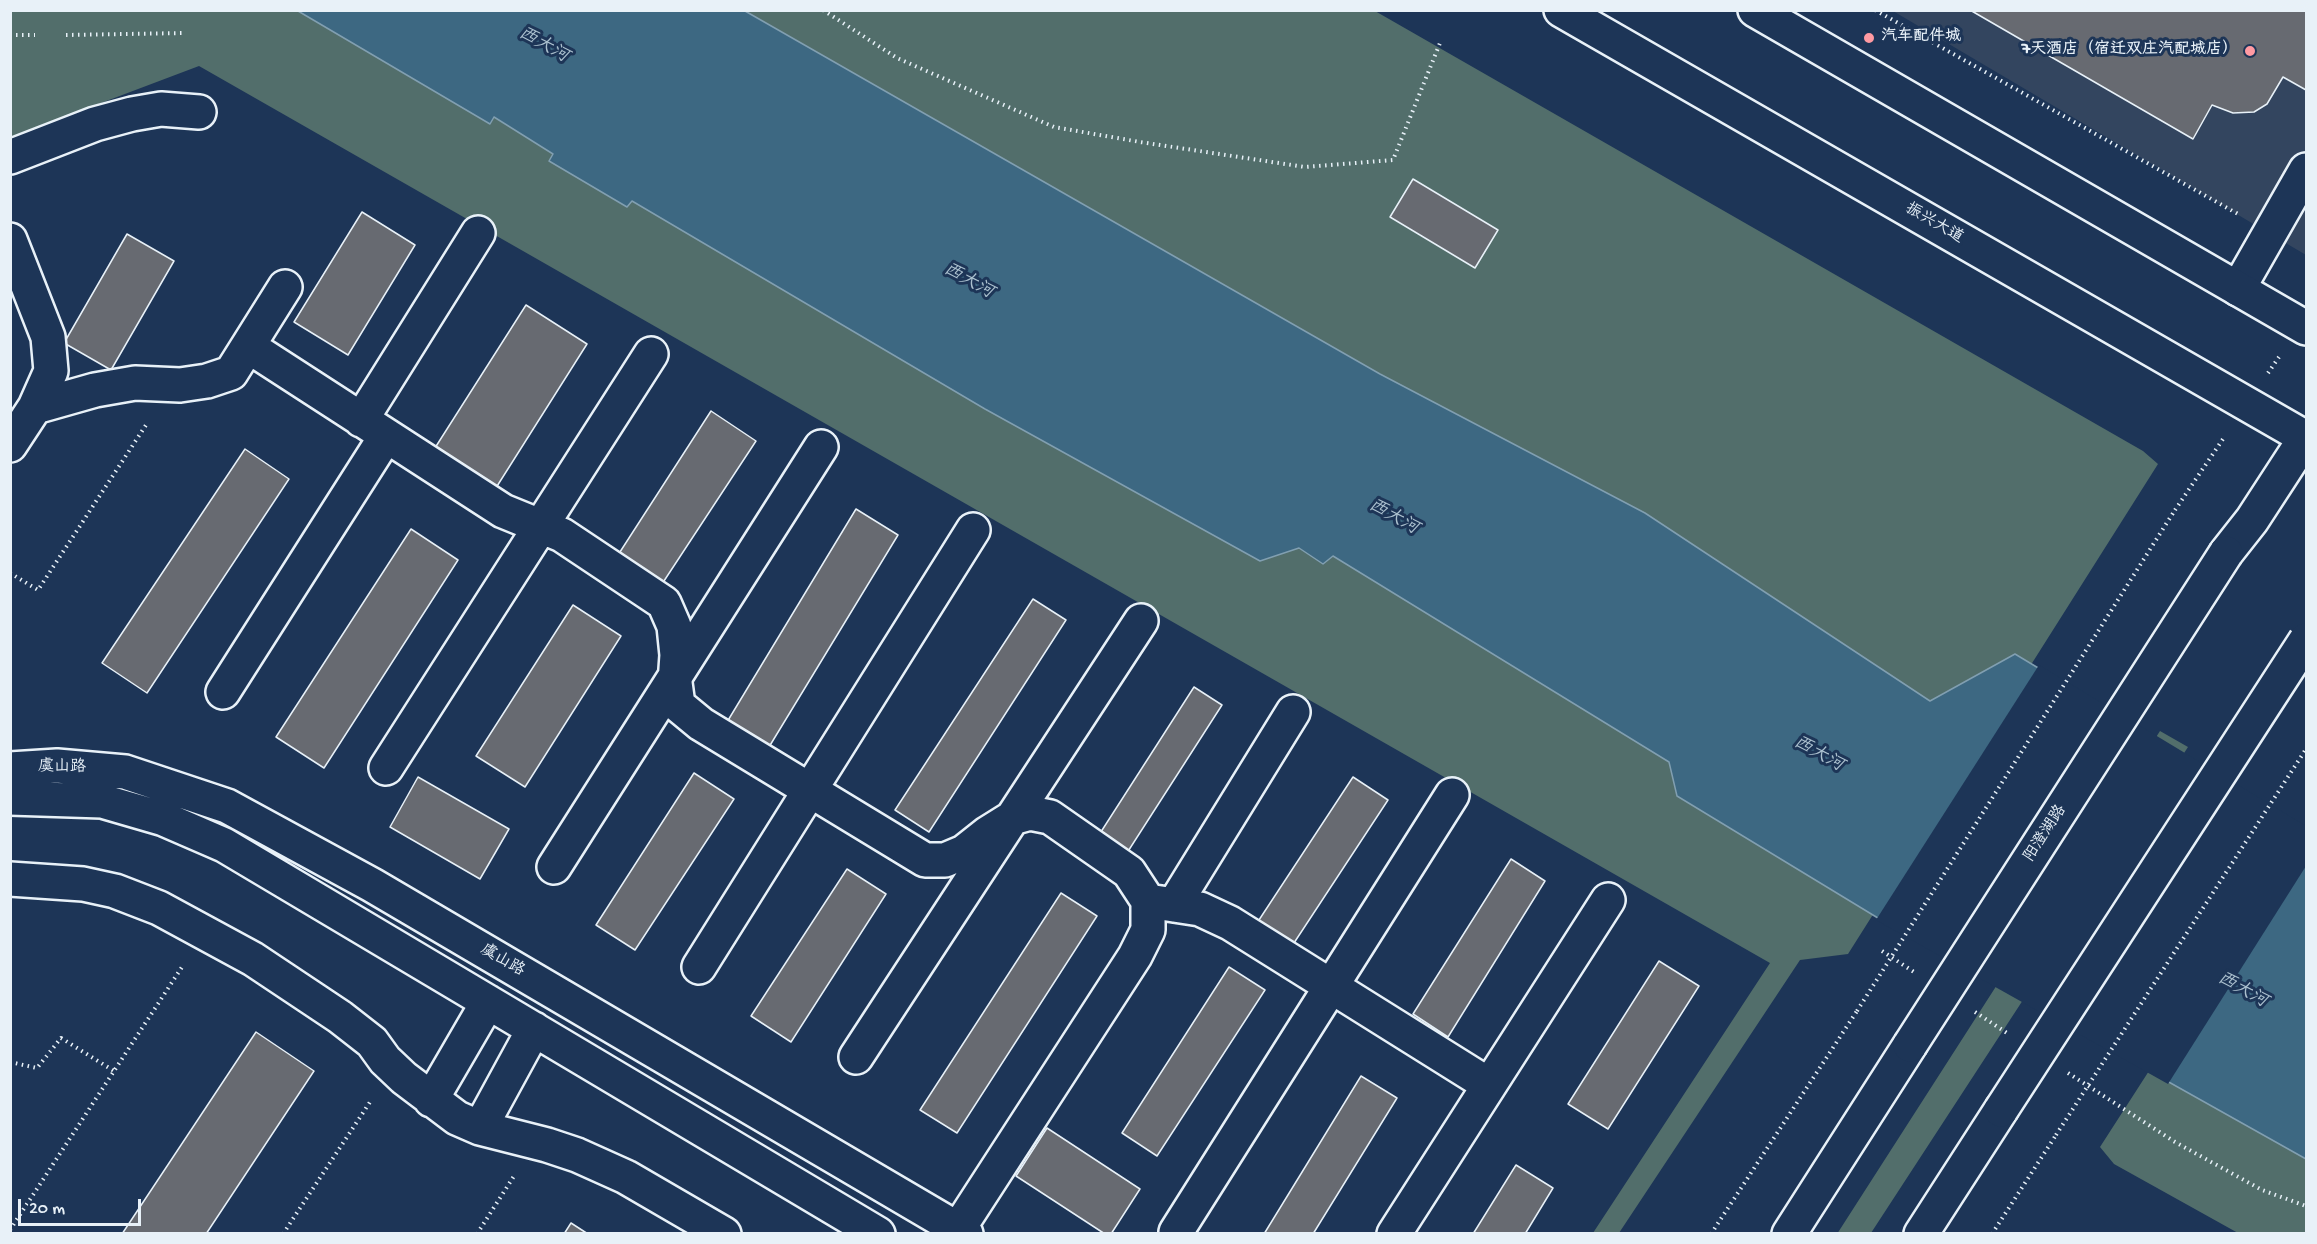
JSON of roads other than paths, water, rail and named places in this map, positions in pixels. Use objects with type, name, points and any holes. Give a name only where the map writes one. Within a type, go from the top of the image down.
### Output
[{"type":"main road","name":"振兴大道","points":[[1561,10],[2306,438]]},
{"type":"main road","points":[[1755,10],[2307,328]]},
{"type":"main road","points":[[10,158],[95,124],[132,114],[161,109],[199,112]]},
{"type":"main road","points":[[2238,289],[2307,170]]},
{"type":"main road","points":[[223,692],[374,428],[478,233]]},
{"type":"main road","points":[[10,240],[48,337],[51,371],[35,407],[10,445]]},
{"type":"main road","points":[[35,407],[95,390],[135,383],[173,385],[207,381],[231,373],[285,287]]},
{"type":"main road","points":[[248,346],[503,511],[562,535],[663,603],[674,626],[678,705],[701,723],[925,860],[945,860],[964,852],[1012,818],[1030,813],[1050,817],[1129,872],[1161,903],[1200,909],[1230,923],[1489,1085]]},
{"type":"main road","points":[[386,768],[651,354]]},
{"type":"main road","name":"阳澄湖路","points":[[1789,1233],[2226,553],[2252,520],[2306,438]]},
{"type":"main road","points":[[554,867],[821,447]]},
{"type":"main road","points":[[699,967],[974,530]]},
{"type":"main road","points":[[856,1057],[1141,621]]},
{"type":"main road","points":[[1921,1233],[2307,640]]},
{"type":"main road","points":[[960,1232],[1135,957],[1161,903],[1293,712]]},
{"type":"main road","name":"虞山路","points":[[10,769],[57,766],[125,771],[227,806],[372,885],[960,1232]]},
{"type":"main road","points":[[1176,1232],[1452,795]]},
{"type":"main road","name":"虞山路","points":[[10,798],[102,801],[164,819],[214,841],[878,1233]]},
{"type":"main road","points":[[10,879],[83,884],[115,891],[159,908],[253,959],[340,1017],[372,1042],[392,1067],[431,1100],[457,1118],[480,1128],[577,1155],[626,1177],[724,1233]]},
{"type":"main road","points":[[1394,1233],[1608,900]]},
{"type":"main road","points":[[431,1100],[488,1002]]},
{"type":"main road","points":[[480,1128],[534,1029]]},
{"type":"water","name":"西大河","points":[[298,11],[745,11],[1380,374],[1645,513],[1930,701],[2015,654],[2306,829],[2306,1159],[1896,929],[1677,796],[1669,762],[1333,556],[1323,564],[1299,548],[1260,561],[985,409],[632,201],[627,207],[549,161],[553,154],[494,117],[490,124]]},
{"type":"place","name":"汽车配件城","points":[[1869,38]]},
{"type":"place","name":"7天酒店（宿迁双庄汽配城店）","points":[[2250,51]]}]
